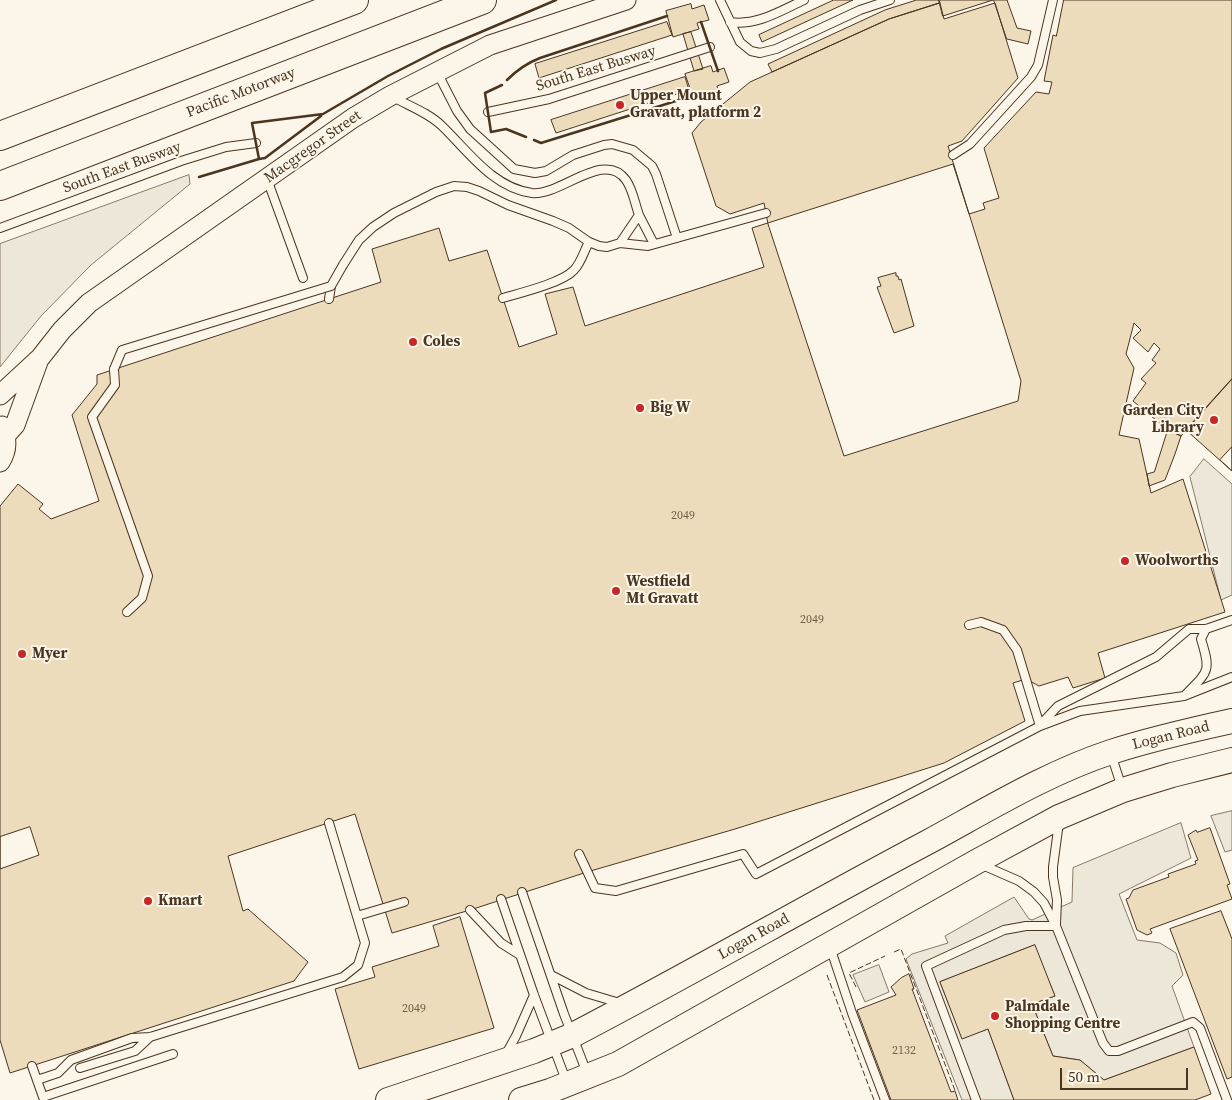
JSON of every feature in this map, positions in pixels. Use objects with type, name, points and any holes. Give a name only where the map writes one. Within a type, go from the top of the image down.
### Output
[{"type":"highway","points":[[0,136],[354,0]]},
{"type":"highway","name":"Pacific Motorway","points":[[0,186],[482,0]]},
{"type":"main road","name":"Logan Road","points":[[388,1100],[563,1040],[1032,786],[1075,766],[1110,752],[1161,737],[1232,721]]},
{"type":"main road","points":[[521,1100],[618,1064],[829,944],[1059,817],[1123,790],[1232,760]]},
{"type":"street","name":"Macgregor Street","points":[[0,395],[40,358],[62,330],[89,303],[333,131],[390,96],[490,45],[626,0]]},
{"type":"street","name":"Macgregor Street","points":[[0,462],[7,445],[3,429],[15,425],[40,358]]},
{"type":"lane","points":[[720,0],[737,38],[751,51],[760,53],[776,49],[860,10],[890,0]]},
{"type":"lane","points":[[730,22],[747,23],[758,20],[804,0]]},
{"type":"lane","points":[[953,155],[970,144],[1031,77],[1038,65],[1053,0]]},
{"type":"lane","name":"South East Busway","points":[[488,112],[549,99],[710,48]]},
{"type":"lane","points":[[437,72],[470,129],[514,169],[535,173],[546,171],[572,155],[604,145],[618,145],[633,150],[652,166],[677,238]]},
{"type":"lane","points":[[390,96],[442,124],[476,162],[516,189],[532,193],[544,192],[595,170],[613,169],[627,181],[639,215],[654,244]]},
{"type":"lane","name":"South East Busway","points":[[0,228],[181,161],[226,148],[256,143]]},
{"type":"lane","points":[[267,179],[303,278]]},
{"type":"lane","points":[[329,299],[331,286],[343,265],[359,240],[373,227],[394,213],[436,192],[454,186],[467,187],[479,191],[508,205],[553,221],[569,228],[589,242],[600,246],[620,243],[648,246],[766,213]]},
{"type":"lane","points":[[620,243],[639,215]]},
{"type":"lane","points":[[503,298],[552,282],[572,272],[578,265],[589,242]]},
{"type":"lane","points":[[127,612],[142,598],[148,576],[92,417],[115,385],[114,369],[122,350],[331,286]]},
{"type":"lane","points":[[1040,726],[1058,706],[1156,657],[1189,629],[1206,629],[1232,620]]},
{"type":"lane","points":[[969,625],[981,622],[1003,630],[1017,650],[1040,726]]},
{"type":"lane","points":[[1184,696],[1205,675],[1208,661],[1201,639],[1206,629]]},
{"type":"lane","points":[[579,854],[595,888],[616,891],[743,854],[756,874],[1040,726],[1080,711],[1184,696],[1232,677]]},
{"type":"lane","points":[[1110,752],[1123,790]]},
{"type":"lane","points":[[1056,926],[1058,900],[1053,877],[1053,866],[1059,817]]},
{"type":"lane","points":[[37,1080],[58,1073],[71,1060],[132,1038],[150,1037],[343,977],[358,966],[365,943],[329,823]]},
{"type":"lane","points":[[976,862],[1019,881],[1034,892],[1044,903],[1056,926],[1103,1043],[1109,1051],[1118,1051],[1193,1022],[1200,1028],[1227,1100]]},
{"type":"lane","points":[[522,892],[550,976],[563,1040],[578,1080]]},
{"type":"lane","points":[[501,899],[534,995],[563,1040],[578,1080]]},
{"type":"lane","points":[[357,916],[404,902]]},
{"type":"lane","points":[[470,910],[501,943],[520,955]]},
{"type":"lane","points":[[976,1100],[926,966],[1004,930],[1026,926],[1056,926]]},
{"type":"lane","points":[[829,944],[846,998],[885,1100]]},
{"type":"lane","points":[[550,976],[586,993],[628,1006]]},
{"type":"lane","points":[[502,1062],[534,995]]},
{"type":"lane","points":[[80,1068],[135,1051],[150,1037]]},
{"type":"lane","points":[[32,1066],[43,1097],[173,1054]]},
{"type":"shaded area","points":[[189,175],[190,184],[91,265],[41,316],[0,367],[0,244]]},
{"type":"shaded area","points":[[1204,459],[1232,484],[1232,595],[1221,600],[1190,477]]},
{"type":"shaded area","points":[[1232,811],[1232,850],[1225,852],[1211,816]]},
{"type":"shaded area","points":[[1181,823],[1191,858],[1119,894],[1137,940],[1160,943],[1176,953],[1183,975],[1172,986],[1194,1047],[1104,1080],[1080,1060],[1053,1056],[1032,1004],[1055,996],[1034,945],[940,982],[962,1038],[988,1029],[1014,1100],[962,1100],[906,959],[912,954],[948,943],[945,936],[1014,897],[1029,919],[1032,920],[1072,902],[1073,868]]},
{"type":"shaded area","points":[[879,965],[889,992],[865,1002],[853,975]]},
{"type":"building","points":[[834,0],[853,0],[762,42],[759,35]]},
{"type":"building","points":[[917,0],[939,0],[940,3],[889,19],[772,72],[768,64],[885,10]]},
{"type":"building","points":[[939,0],[993,0],[943,16]]},
{"type":"building","points":[[994,0],[1007,0],[1017,28],[1031,31],[1028,44],[1007,39]]},
{"type":"building","name":"Westfield Mt Gravatt","points":[[1064,0],[1232,0],[1232,379],[1181,436],[1168,430],[1133,401],[1146,383],[1141,379],[1156,363],[1152,360],[1160,349],[1154,343],[1148,352],[1133,338],[1141,330],[1134,323],[1126,354],[1134,368],[1119,435],[1139,439],[1151,493],[1183,479],[1225,612],[1098,653],[1105,678],[1073,688],[1068,677],[1039,686],[1026,679],[1013,683],[1025,721],[944,763],[735,829],[587,872],[392,933],[355,814],[228,856],[243,911],[248,909],[308,962],[294,981],[10,1073],[0,1040],[0,506],[18,484],[43,504],[39,509],[51,519],[99,501],[72,415],[97,384],[97,375],[381,282],[372,249],[439,228],[449,261],[487,250],[519,347],[557,334],[545,294],[573,287],[585,326],[764,267],[752,228],[953,164],[969,214],[985,209],[983,203],[999,198],[984,148],[1036,92],[1049,94],[1052,82],[1044,81],[1053,35],[1056,36]]},
{"type":"building","points":[[940,3],[944,19],[995,3],[1018,78],[962,141],[948,146],[1021,381],[1018,401],[844,456],[768,224],[764,203],[730,214],[716,206],[692,133],[701,122],[750,82],[889,19]]},
{"type":"building","points":[[691,4],[692,9],[704,5],[709,20],[697,23],[699,29],[673,37],[666,11]]},
{"type":"building","points":[[667,22],[672,35],[539,78],[535,64]]},
{"type":"building","points":[[691,32],[703,69],[694,71],[683,34]]},
{"type":"building","points":[[711,66],[713,72],[724,68],[729,82],[717,86],[719,92],[694,100],[685,74]]},
{"type":"building","name":"Upper Mount Gravatt, platform 2","points":[[685,77],[689,90],[556,133],[551,120]]},
{"type":"building","points":[[896,273],[899,280],[901,279],[914,326],[894,333],[877,287],[881,286],[878,278]]},
{"type":"building","name":"Garden City Library","points":[[1232,379],[1232,471],[1186,430]]},
{"type":"building","points":[[1168,430],[1181,436],[1175,454],[1165,480],[1149,486],[1147,474],[1154,472]]},
{"type":"building","points":[[1232,447],[1232,471],[1220,460]]},
{"type":"building","points":[[30,827],[39,855],[0,869],[0,837]]},
{"type":"building","points":[[1210,828],[1230,884],[1227,885],[1232,899],[1150,929],[1152,933],[1147,935],[1137,930],[1126,899],[1129,898],[1133,890],[1169,877],[1168,874],[1196,864],[1195,861],[1198,860],[1188,835],[1196,830],[1197,832]]},
{"type":"building","points":[[1221,911],[1232,939],[1232,1077],[1227,1079],[1170,929]]},
{"type":"building","points":[[460,917],[494,1028],[359,1069],[335,989],[375,977],[372,967],[439,946],[433,926]]},
{"type":"building","name":"Palmdale Shopping Centre","points":[[1035,945],[1055,996],[1032,1004],[1053,1056],[1080,1060],[1104,1080],[1194,1047],[1211,1094],[1195,1100],[1014,1100],[988,1029],[962,1039],[940,982]]},
{"type":"building","points":[[909,974],[914,989],[912,989],[951,1092],[955,1091],[958,1100],[891,1100],[857,1010],[896,995],[891,987]]},
{"type":"fence","points":[[894,952],[901,949],[956,1093]]},
{"type":"fence","points":[[856,987],[849,973],[885,956]]},
{"type":"fence","points":[[827,975],[874,1100]]},
{"type":"wall","points":[[199,177],[259,159],[252,123],[323,114],[388,76],[441,49],[556,0]]},
{"type":"wall","points":[[507,80],[522,67],[540,58],[667,16]]},
{"type":"wall","points":[[701,22],[718,71]]},
{"type":"wall","points":[[502,85],[485,93],[491,132],[506,129],[526,137]]},
{"type":"wall","points":[[534,140],[541,143],[692,96]]},
{"type":"wall","points":[[259,159],[265,158],[321,116]]},
{"type":"place","name":"Upper Mount Gravatt, platform 2","points":[[620,105]]},
{"type":"place","name":"Coles","points":[[413,342]]},
{"type":"place","name":"Big W","points":[[640,408]]},
{"type":"place","name":"Garden City Library","points":[[1214,420]]},
{"type":"place","name":"Woolworths","points":[[1125,561]]},
{"type":"place","name":"Westfield Mt Gravatt","points":[[616,591]]},
{"type":"place","name":"Myer","points":[[22,654]]},
{"type":"place","name":"Kmart","points":[[148,901]]},
{"type":"place","name":"Palmdale Shopping Centre","points":[[995,1016]]}]
